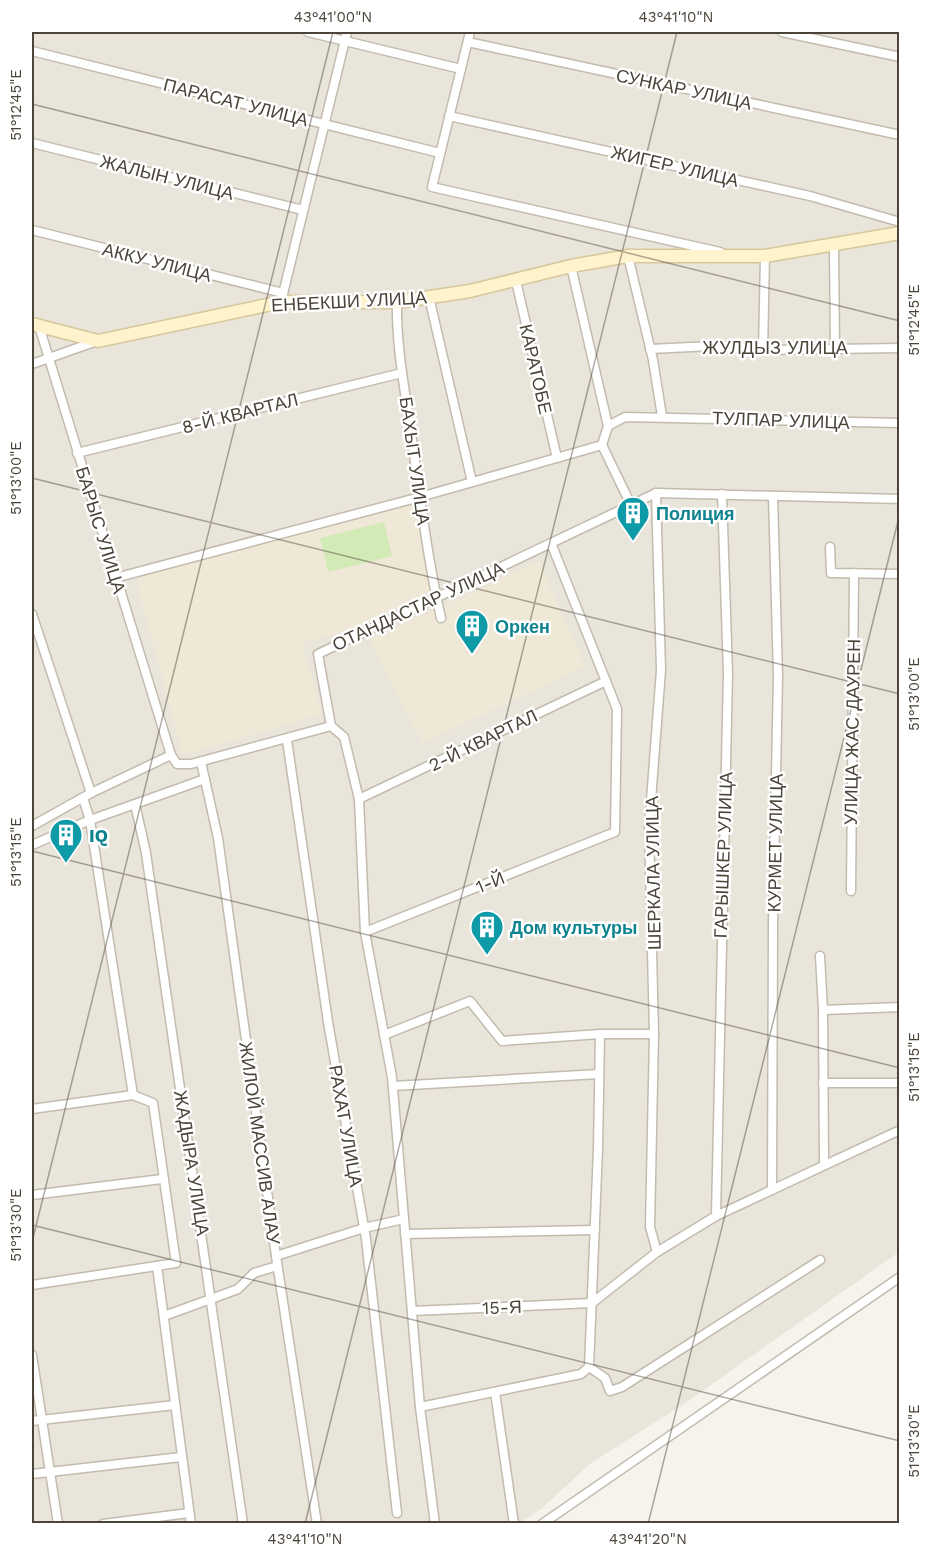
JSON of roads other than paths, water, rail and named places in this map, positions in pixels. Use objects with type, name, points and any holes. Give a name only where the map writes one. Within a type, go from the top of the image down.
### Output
[{"type":"street","points":[[308,32],[346,36],[461,69]]},
{"type":"street","points":[[440,153],[470,32]]},
{"type":"street","points":[[782,32],[900,57]]},
{"type":"street","points":[[282,297],[346,36]]},
{"type":"street","name":"СУНКАР УЛИЦА","points":[[468,42],[900,135]]},
{"type":"street","name":"ПАРАСАТ УЛИЦА","points":[[32,51],[440,153]]},
{"type":"street","name":"ЖИГЕР УЛИЦА","points":[[449,116],[810,196],[900,222]]},
{"type":"street","name":"ЖАЛЫН УЛИЦА","points":[[32,143],[303,210]]},
{"type":"street","name":"ЕНБЕКШИ УЛИЦА","points":[[440,153],[432,187],[744,257]]},
{"type":"street","name":"АККУ УЛИЦА","points":[[32,230],[282,297]]},
{"type":"street","name":"ЕНБЕКШИ УЛИЦА","points":[[98,341],[282,297],[397,302],[628,256],[765,256],[900,233]]},
{"type":"street","points":[[834,246],[835,347]]},
{"type":"street","points":[[628,256],[650,350],[662,416]]},
{"type":"street","points":[[763,350],[765,256]]},
{"type":"street","points":[[571,266],[608,426],[602,445],[631,505]]},
{"type":"street","name":"КАРАТОБЕ","points":[[516,280],[557,458]]},
{"type":"street","points":[[429,297],[472,482]]},
{"type":"street","name":"БАХЫТ УЛИЦА","points":[[397,302],[397,331],[402,372],[436,598],[441,618]]},
{"type":"street","points":[[35,325],[98,341]]},
{"type":"street","name":"БАРЫС УЛИЦА","points":[[35,325],[49,358],[171,755]]},
{"type":"street","points":[[32,364],[98,341]]},
{"type":"street","name":"ЖУЛДЫЗ УЛИЦА","points":[[650,350],[712,346],[763,350],[835,347],[900,348]]},
{"type":"street","name":"8-Й КВАРТАЛ","points":[[77,453],[402,372]]},
{"type":"street","name":"ТУЛПАР УЛИЦА","points":[[608,426],[625,417],[662,416],[900,423]]},
{"type":"street","points":[[116,578],[420,497],[602,445]]},
{"type":"street","points":[[656,493],[900,499]]},
{"type":"street","name":"ОТАНДАСТАР УЛИЦА","points":[[331,726],[318,654],[656,493]]},
{"type":"street","name":"ШЕРКАЛА УЛИЦА","points":[[656,493],[661,670],[649,826],[654,1034],[650,1227],[657,1252]]},
{"type":"street","name":"ГАРЫШКЕР УЛИЦА","points":[[716,1216],[728,673],[722,495]]},
{"type":"street","name":"КУРМЕТ УЛИЦА","points":[[772,1190],[773,923],[778,676],[773,496]]},
{"type":"street","points":[[551,543],[606,681]]},
{"type":"street","points":[[830,547],[831,573],[900,574]]},
{"type":"street","name":"УЛИЦА ЖАС ДАУРЕН","points":[[851,891],[854,573]]},
{"type":"street","points":[[32,614],[91,793]]},
{"type":"street","name":"2-Й КВАРТАЛ","points":[[359,799],[606,681]]},
{"type":"street","name":"1-Й","points":[[365,932],[615,832],[617,709],[606,681]]},
{"type":"street","points":[[32,826],[91,793],[171,755],[177,764],[183,766],[287,740],[331,726],[344,737],[359,799],[365,932],[393,1086],[420,1407],[435,1524]]},
{"type":"street","name":"РАХАТ УЛИЦА","points":[[287,740],[328,1022],[364,1228],[398,1513]]},
{"type":"street","name":"ЖИЛОЙ МАССИВ АЛАУ","points":[[201,762],[218,838],[277,1266],[317,1524]]},
{"type":"street","points":[[32,845],[90,820],[205,779]]},
{"type":"street","points":[[83,798],[90,820],[133,1095]]},
{"type":"street","name":"ЖАДЫРА УЛИЦА","points":[[135,804],[146,853],[213,1299],[243,1524]]},
{"type":"street","points":[[820,956],[823,1010],[824,1165]]},
{"type":"street","points":[[384,1035],[470,1001],[502,1041],[600,1034],[654,1034]]},
{"type":"street","points":[[823,1010],[900,1007]]},
{"type":"street","points":[[420,1407],[581,1374],[589,1367],[600,1034]]},
{"type":"street","points":[[393,1086],[599,1074]]},
{"type":"street","points":[[823,1083],[900,1083]]},
{"type":"street","points":[[32,1109],[133,1095],[153,1103],[162,1179],[176,1263],[32,1285]]},
{"type":"street","points":[[592,1303],[657,1252],[716,1216],[900,1130]]},
{"type":"street","points":[[32,1195],[162,1179]]},
{"type":"street","points":[[276,1256],[364,1228],[404,1219]]},
{"type":"street","points":[[405,1234],[595,1230]]},
{"type":"street","points":[[589,1367],[600,1372],[610,1391],[622,1387],[820,1260]]},
{"type":"street","points":[[156,1266],[190,1524]]},
{"type":"street","points":[[164,1316],[238,1288],[254,1273],[277,1266]]},
{"type":"street","points":[[542,1524],[900,1277]]},
{"type":"street","name":"15-Я","points":[[412,1311],[592,1303]]},
{"type":"street","points":[[32,1354],[32,1366],[58,1524]]},
{"type":"street","points":[[495,1392],[514,1524]]},
{"type":"street","points":[[32,1421],[175,1405]]},
{"type":"street","points":[[32,1474],[181,1457]]},
{"type":"street","points":[[103,1524],[189,1513]]},
{"type":"place","name":"Полиция","points":[[633,542]]},
{"type":"place","name":"Оркен","points":[[472,655]]},
{"type":"place","name":"IQ","points":[[66,864]]},
{"type":"place","name":"Дом культуры","points":[[487,956]]}]
